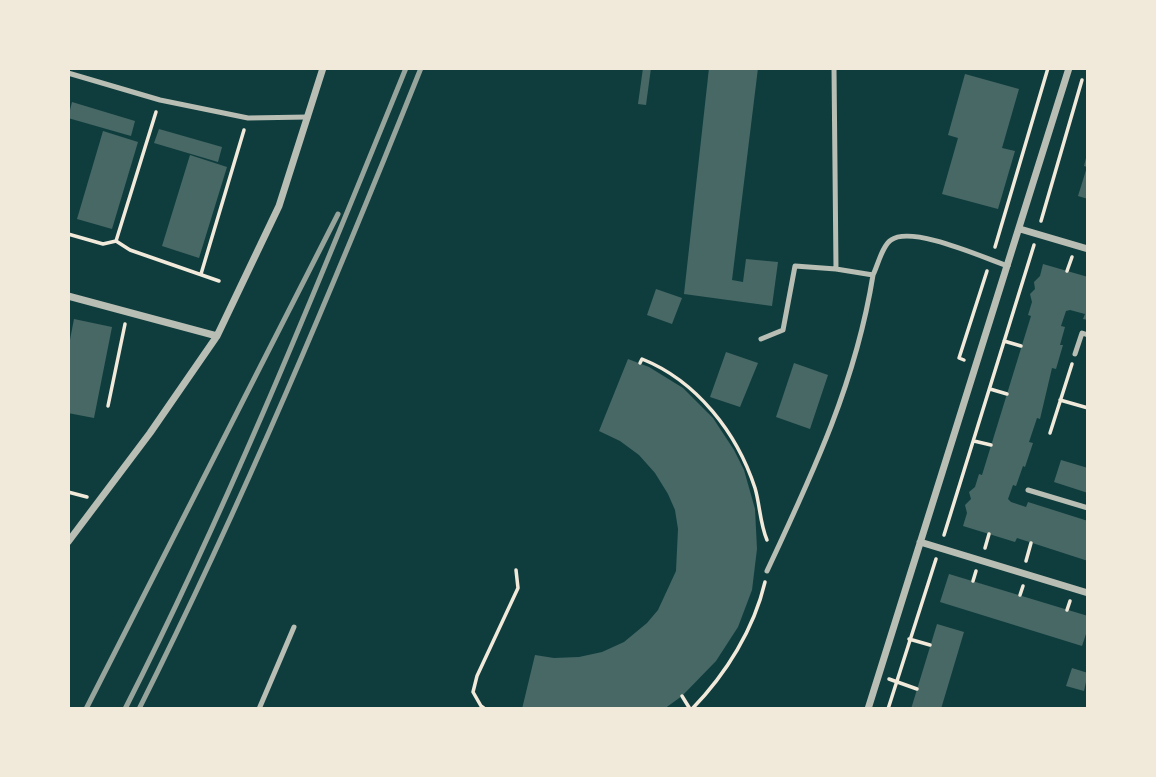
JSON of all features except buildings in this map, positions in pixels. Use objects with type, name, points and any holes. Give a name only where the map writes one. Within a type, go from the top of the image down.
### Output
[{"type":"street","points":[[68,542],[150,433],[217,336],[279,206],[323,68]]},
{"type":"street","points":[[868,709],[1069,68]]},
{"type":"street","points":[[1020,229],[1088,249]]},
{"type":"street","points":[[68,296],[217,336]]},
{"type":"street","points":[[920,542],[1088,593]]},
{"type":"lane","points":[[834,68],[836,269]]},
{"type":"lane","points":[[68,73],[160,100],[248,118],[308,117]]},
{"type":"lane","points":[[767,571],[819,459],[841,400],[863,329],[873,275],[888,244],[892,239],[906,236],[932,239],[1008,266]]},
{"type":"lane","points":[[761,340],[783,330],[794,266],[873,275]]},
{"type":"lane","points":[[1075,354],[1082,333],[1088,335]]},
{"type":"lane","points":[[1028,490],[1088,508]]},
{"type":"lane","points":[[259,709],[294,627]]},
{"type":"path","points":[[976,365],[959,358],[1048,68]]},
{"type":"path","points":[[888,709],[990,389],[1085,68]]},
{"type":"path","points":[[116,242],[160,100]]},
{"type":"path","points":[[201,275],[248,118]]},
{"type":"path","points":[[68,234],[103,244],[116,242],[130,250],[219,281]]},
{"type":"path","points":[[108,406],[128,311]]},
{"type":"path","points":[[1004,341],[1021,346]]},
{"type":"path","points":[[1050,433],[1075,354]]},
{"type":"path","points":[[640,363],[642,359],[679,378],[725,426],[745,460],[756,492],[765,534],[771,546],[759,606],[738,648],[709,692],[691,709],[682,696]]},
{"type":"path","points":[[990,389],[1007,394]]},
{"type":"path","points":[[1060,400],[1088,408]]},
{"type":"path","points":[[974,441],[991,446]]},
{"type":"path","points":[[1022,572],[1031,543]]},
{"type":"path","points":[[485,709],[473,692],[477,676],[518,588],[516,570]]},
{"type":"path","points":[[892,633],[930,645]]},
{"type":"path","points":[[878,676],[917,688]]},
{"type":"railway","points":[[125,709],[237,472],[406,68]]},
{"type":"railway","points":[[139,709],[215,551],[287,391],[421,68]]},
{"type":"railway","points":[[86,709],[338,214]]}]
